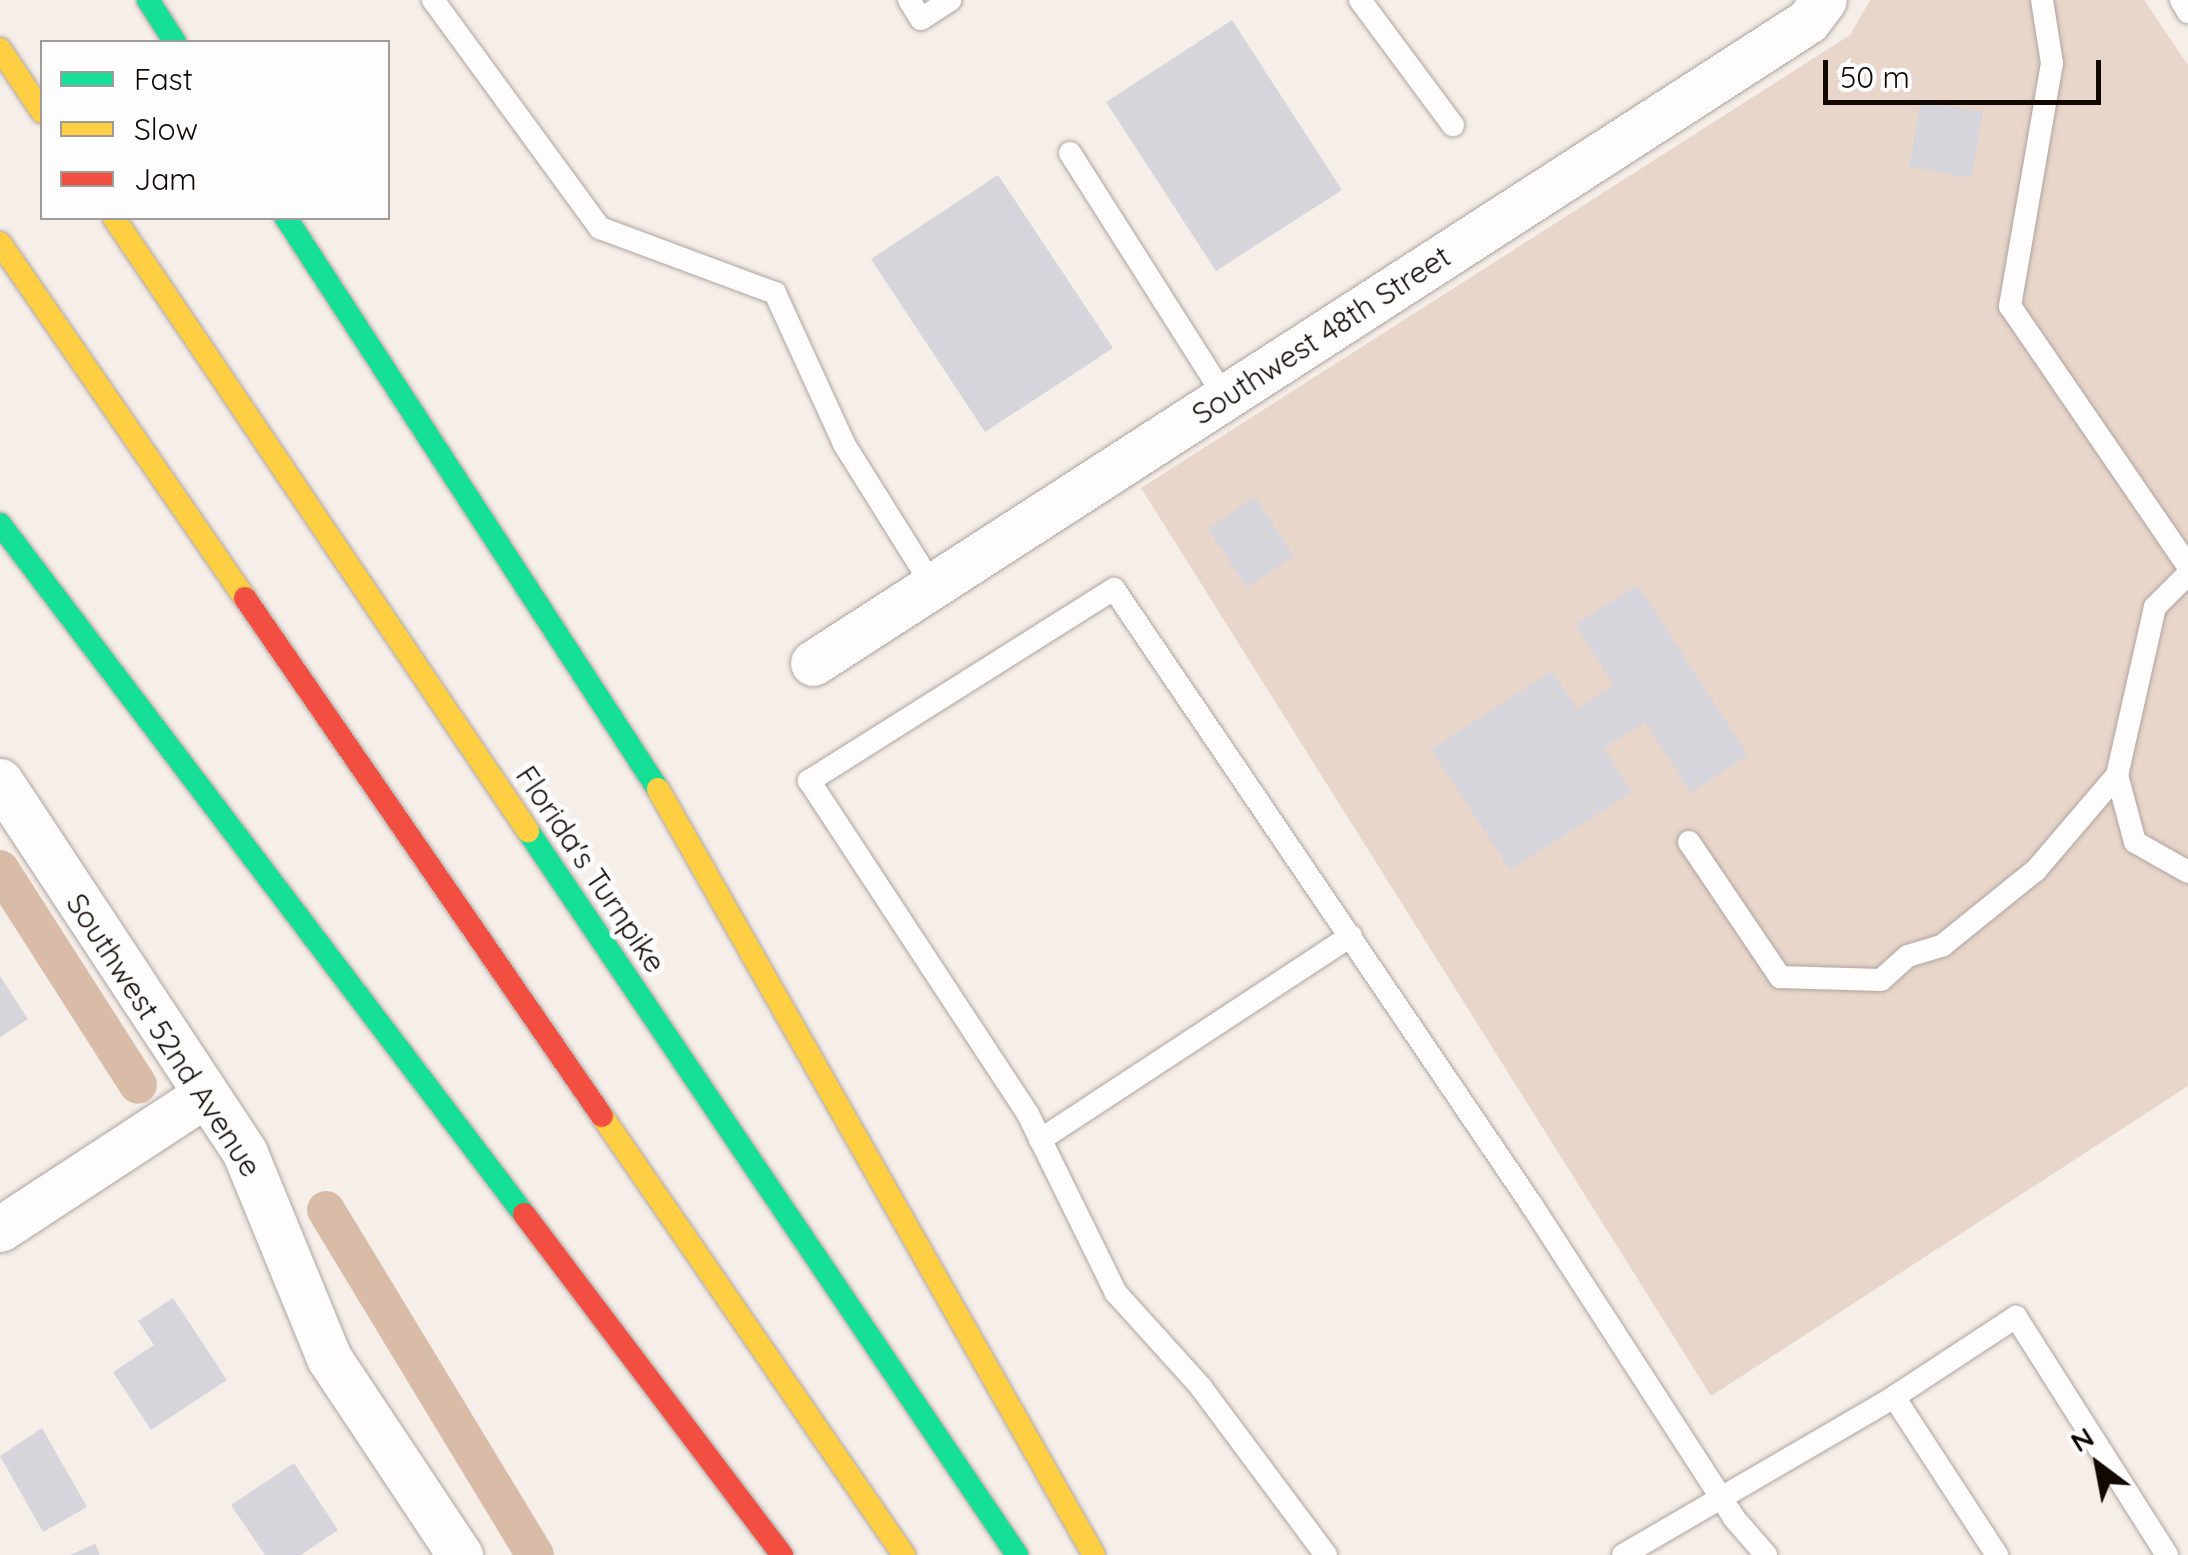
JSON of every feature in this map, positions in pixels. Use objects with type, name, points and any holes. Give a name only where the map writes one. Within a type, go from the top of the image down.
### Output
[{"type":"highway","points":[[148,0],[174,40]]},
{"type":"highway","points":[[0,49],[40,109]]},
{"type":"highway","name":"Florida's Turnpike","points":[[115,220],[1018,1555]]},
{"type":"highway","points":[[287,220],[640,756],[1094,1555]]},
{"type":"highway","points":[[0,243],[904,1555]]},
{"type":"highway","points":[[0,524],[782,1555]]},
{"type":"street","name":"Southwest 48th Street","points":[[813,663],[1808,21],[1824,0]]},
{"type":"street","name":"Southwest 52nd Avenue","points":[[0,781],[246,1153],[330,1358],[460,1555]]},
{"type":"street","points":[[0,1229],[206,1094]]},
{"type":"lane","points":[[433,0],[600,228],[776,292],[844,444],[932,586]]},
{"type":"lane","points":[[909,0],[922,19],[950,0]]},
{"type":"lane","points":[[1360,0],[1454,126]]},
{"type":"lane","points":[[2042,0],[2052,63],[2010,306],[2188,566]]},
{"type":"lane","points":[[2181,0],[2188,12]]},
{"type":"lane","points":[[1070,153],[1226,396]]},
{"type":"lane","points":[[2188,574],[2155,607],[2118,775],[2135,842],[2188,872]]},
{"type":"lane","points":[[1326,1555],[1200,1387],[1116,1293],[1040,1140],[809,781],[1114,590],[1351,936],[1722,1497],[1766,1555]]},
{"type":"lane","points":[[1689,842],[1780,976],[1880,980],[1908,956],[1943,945],[2036,870],[2118,775]]},
{"type":"lane","points":[[1040,1140],[1351,936]]},
{"type":"lane","points":[[1623,1555],[1894,1397],[2016,1317],[2167,1555]]},
{"type":"lane","points":[[1894,1397],[1996,1555]]},
{"type":"shaded area","points":[[1870,0],[2144,0],[2188,65],[2188,1086],[1711,1396],[1141,488],[1850,35]]},
{"type":"building","points":[[1232,20],[1342,190],[1216,271],[1106,102]]},
{"type":"building","points":[[1921,101],[1983,112],[1971,178],[1909,167]]},
{"type":"building","points":[[998,175],[1113,348],[985,432],[871,259]]},
{"type":"building","points":[[1255,497],[1294,556],[1247,588],[1208,529]]},
{"type":"building","points":[[1638,585],[1748,755],[1691,793],[1645,722],[1604,748],[1632,792],[1510,870],[1431,749],[1552,671],[1577,709],[1614,685],[1575,624]]},
{"type":"building","points":[[0,976],[28,1019],[0,1037]]},
{"type":"building","points":[[173,1298],[227,1380],[151,1430],[113,1372],[154,1345],[138,1321]]},
{"type":"building","points":[[42,1428],[87,1507],[43,1532],[0,1456]]},
{"type":"building","points":[[294,1463],[338,1530],[301,1555],[265,1555],[231,1505]]},
{"type":"building","points":[[95,1544],[100,1555],[70,1555]]},
{"type":"waterway","points":[[0,869],[138,1085]]},
{"type":"waterway","points":[[326,1210],[535,1555]]},
{"type":"traffic: fast","points":[[148,0],[174,40]]},
{"type":"traffic: fast","points":[[287,220],[658,789]]},
{"type":"traffic: fast","points":[[0,524],[524,1214]]},
{"type":"traffic: fast","points":[[528,831],[1017,1555]]},
{"type":"traffic: slow","points":[[0,49],[40,109]]},
{"type":"traffic: slow","points":[[115,220],[528,831]]},
{"type":"traffic: slow","points":[[0,243],[245,598]]},
{"type":"traffic: slow","points":[[658,789],[1094,1555]]},
{"type":"traffic: slow","points":[[602,1116],[904,1555]]},
{"type":"traffic: jam","points":[[245,598],[602,1116]]},
{"type":"traffic: jam","points":[[524,1214],[782,1555]]}]
